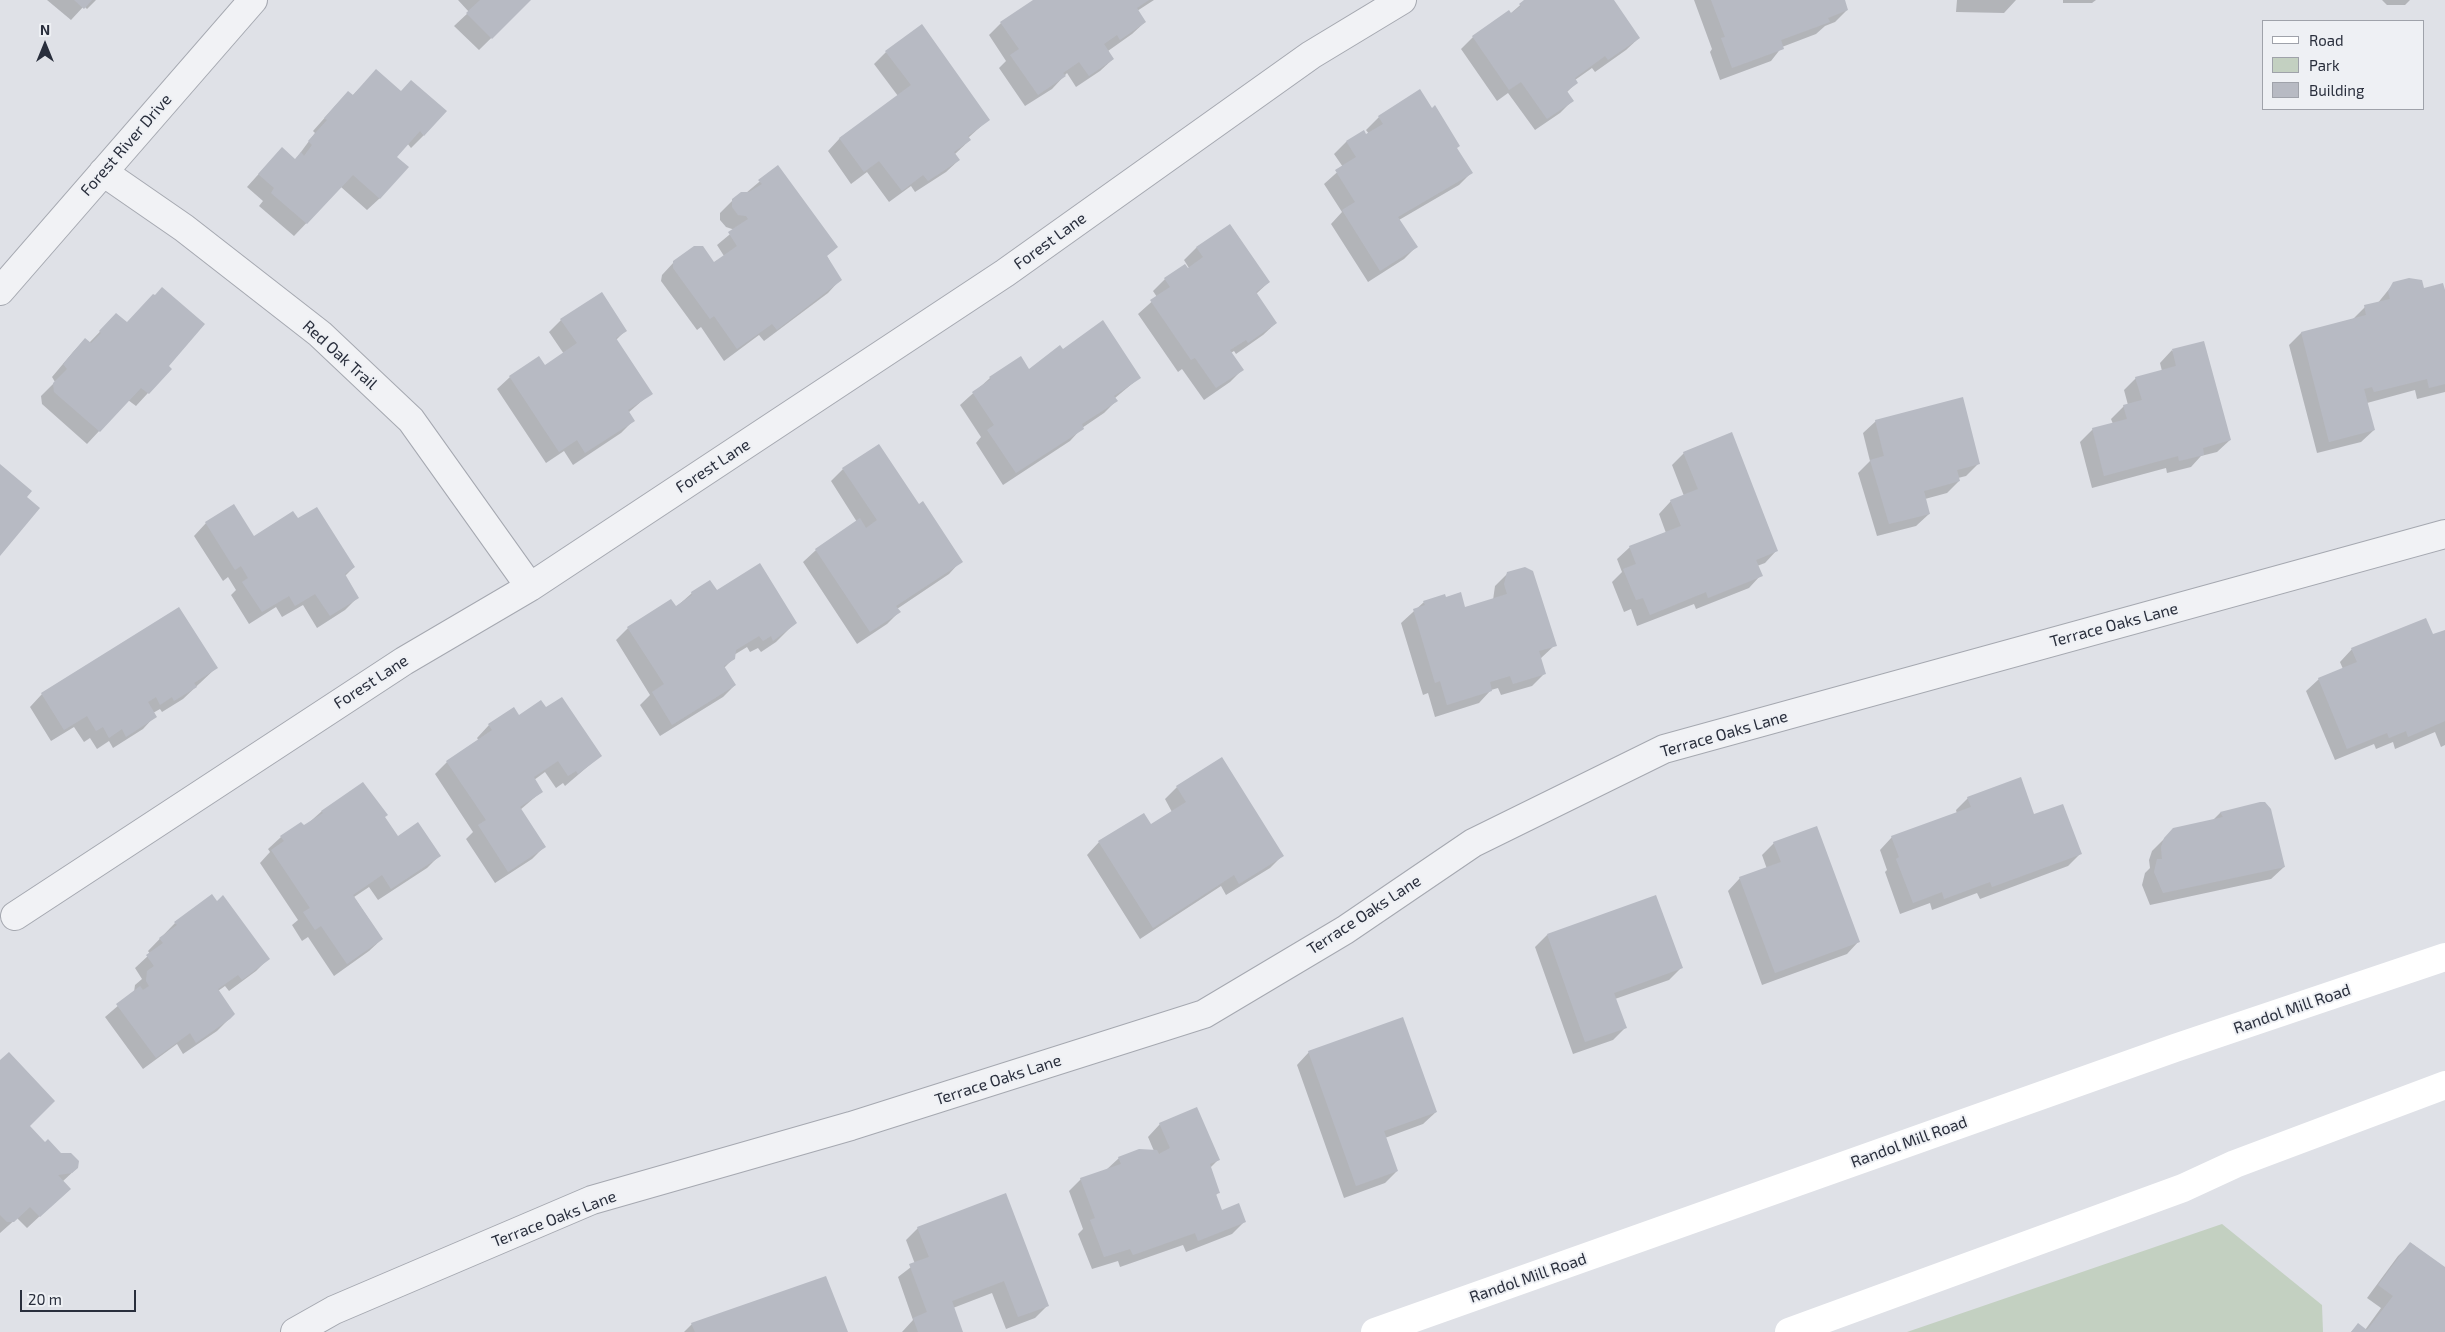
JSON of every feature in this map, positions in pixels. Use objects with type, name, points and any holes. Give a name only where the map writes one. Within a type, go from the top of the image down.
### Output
[{"type":"main road","name":"Randol Mill Road","points":[[1375,1332],[2174,1048],[2445,957]]},
{"type":"main road","points":[[1789,1332],[2183,1188],[2235,1164],[2445,1085]]},
{"type":"street","name":"Forest River Drive","points":[[0,292],[253,0]]},
{"type":"street","name":"Forest Lane","points":[[15,916],[404,661],[530,587],[1005,273],[1311,54],[1402,0]]},
{"type":"street","name":"Red Oak Trail","points":[[103,172],[184,228],[320,334],[411,420],[530,587]]},
{"type":"street","name":"Terrace Oaks Lane","points":[[295,1332],[334,1310],[592,1200],[851,1126],[1204,1014],[1345,930],[1473,843],[1664,749],[2445,534]]},
{"type":"green space","points":[[2222,1224],[2322,1305],[2323,1332],[1907,1332]]},
{"type":"building","points":[[74,0],[92,0],[84,9]]},
{"type":"building","points":[[480,0],[531,0],[492,39],[466,13]]},
{"type":"building","points":[[1033,0],[1149,0],[1137,8],[1146,22],[1120,40],[1117,35],[1104,44],[1114,59],[1089,76],[1079,62],[1063,73],[1066,76],[1038,95],[1010,55],[1019,49],[1000,22]]},
{"type":"building","points":[[1524,0],[1614,0],[1640,38],[1608,60],[1605,56],[1575,78],[1578,83],[1567,91],[1574,101],[1547,119],[1521,82],[1509,90],[1472,36],[1509,10],[1511,13],[1521,6],[1519,4]]},
{"type":"building","points":[[1711,0],[1845,0],[1848,10],[1828,18],[1830,22],[1781,40],[1784,49],[1732,68],[1721,38],[1725,37]]},
{"type":"building","points":[[922,24],[990,120],[968,136],[971,140],[954,152],[960,160],[928,181],[923,175],[902,191],[879,161],[864,172],[839,138],[911,85],[885,51]]},
{"type":"building","points":[[376,69],[401,91],[411,80],[447,111],[424,136],[420,131],[397,157],[409,167],[380,199],[353,175],[307,224],[271,193],[274,188],[258,174],[282,147],[295,159],[301,152],[304,156],[312,145],[308,141],[327,120],[324,118],[348,91],[353,95]]},
{"type":"building","points":[[1420,89],[1432,108],[1435,105],[1460,146],[1457,148],[1473,173],[1398,217],[1418,247],[1380,271],[1342,210],[1355,202],[1335,170],[1356,157],[1346,141],[1364,130],[1366,134],[1383,124],[1378,116]]},
{"type":"building","points":[[778,165],[838,247],[827,256],[842,280],[777,330],[772,324],[737,349],[714,316],[710,319],[673,268],[673,261],[694,246],[703,246],[714,262],[737,246],[728,232],[748,219],[746,216],[738,215],[732,207],[732,199],[741,192],[749,192],[762,184],[758,180]]},
{"type":"building","points":[[1230,224],[1270,282],[1256,292],[1277,323],[1248,343],[1246,340],[1230,350],[1244,370],[1216,388],[1195,358],[1191,360],[1150,300],[1170,287],[1164,278],[1185,264],[1188,268],[1203,257],[1196,247]]},
{"type":"building","points":[[2409,278],[2422,280],[2424,288],[2443,283],[2445,290],[2445,384],[2429,388],[2427,379],[2374,392],[2372,387],[2364,389],[2375,430],[2329,442],[2301,332],[2366,315],[2364,305],[2390,299],[2388,291],[2393,282]]},
{"type":"building","points":[[162,287],[205,324],[169,366],[172,369],[149,394],[141,388],[100,432],[54,392],[53,383],[67,369],[63,364],[85,338],[91,343],[101,333],[99,331],[116,313],[127,322]]},
{"type":"building","points":[[602,292],[627,331],[616,338],[653,394],[628,410],[635,421],[585,453],[577,440],[559,452],[509,376],[539,356],[545,365],[577,343],[560,319]]},
{"type":"building","points":[[1103,320],[1141,378],[1114,396],[1118,401],[1082,424],[1084,429],[1016,473],[987,430],[994,425],[972,392],[991,379],[989,377],[1021,356],[1029,369],[1060,345],[1063,349]]},
{"type":"building","points":[[2204,341],[2231,440],[2203,448],[2204,455],[2179,461],[2178,456],[2104,476],[2092,428],[2127,419],[2123,405],[2142,400],[2135,377],[2176,366],[2172,349]]},
{"type":"building","points":[[1963,397],[1980,464],[1957,470],[1960,481],[1924,491],[1930,514],[1889,524],[1870,460],[1884,456],[1875,420]]},
{"type":"building","points":[[1732,432],[1778,551],[1756,560],[1763,576],[1708,598],[1706,592],[1650,615],[1643,598],[1636,600],[1623,569],[1636,564],[1629,546],[1681,526],[1670,500],[1698,489],[1683,452]]},
{"type":"building","points":[[879,444],[919,504],[923,501],[963,562],[896,606],[901,612],[870,632],[815,549],[860,518],[866,528],[877,520],[842,468]]},
{"type":"building","points":[[0,464],[32,491],[27,497],[40,508],[0,556]]},
{"type":"building","points":[[234,504],[254,536],[293,511],[298,518],[317,507],[355,567],[345,574],[359,598],[330,616],[315,594],[295,606],[289,596],[262,612],[242,582],[248,578],[241,566],[235,570],[205,522]]},
{"type":"building","points":[[760,563],[797,623],[773,641],[771,636],[763,641],[759,636],[736,650],[735,659],[724,666],[736,685],[672,725],[652,692],[664,684],[627,627],[671,599],[676,606],[692,595],[691,592],[710,580],[717,590]]},
{"type":"building","points":[[1525,567],[1533,571],[1557,646],[1539,651],[1546,674],[1513,684],[1510,676],[1490,682],[1492,691],[1447,705],[1440,681],[1435,683],[1413,609],[1425,605],[1423,601],[1445,594],[1446,597],[1461,592],[1465,607],[1507,594],[1504,584],[1507,572]]},
{"type":"building","points":[[179,607],[218,668],[194,683],[197,687],[174,701],[172,697],[160,705],[156,697],[148,702],[157,717],[126,737],[122,729],[109,738],[103,727],[96,731],[87,716],[64,730],[41,693]]},
{"type":"building","points":[[2426,618],[2433,634],[2445,630],[2445,721],[2408,737],[2406,731],[2389,738],[2387,733],[2347,749],[2318,678],[2357,662],[2351,648]]},
{"type":"building","points":[[562,697],[602,756],[578,774],[576,771],[568,776],[558,761],[534,777],[543,792],[520,807],[546,847],[508,872],[478,825],[486,820],[446,761],[492,730],[488,724],[514,707],[519,715],[541,700],[546,707]]},
{"type":"building","points":[[1222,757],[1284,856],[1239,884],[1234,875],[1153,928],[1098,841],[1144,813],[1151,824],[1186,802],[1176,786]]},
{"type":"building","points":[[2021,777],[2034,814],[2063,804],[2082,854],[1992,887],[1990,882],[1944,899],[1942,892],[1913,903],[1896,859],[1899,857],[1891,836],[1971,807],[1967,797]]},
{"type":"building","points":[[363,782],[388,815],[385,817],[398,836],[418,822],[441,856],[391,889],[382,875],[353,895],[383,939],[347,964],[321,926],[315,930],[303,912],[310,908],[271,850],[284,841],[280,836],[301,822],[304,825],[323,813],[321,811]]},
{"type":"building","points":[[2265,802],[2271,809],[2285,867],[2163,893],[2154,872],[2157,859],[2162,859],[2161,847],[2164,838],[2173,828],[2223,817],[2220,812]]},
{"type":"building","points":[[1817,826],[1860,942],[1775,973],[1739,877],[1781,862],[1773,842]]},
{"type":"building","points":[[212,894],[217,901],[223,895],[270,959],[242,980],[238,975],[218,989],[235,1014],[230,1019],[196,1043],[190,1033],[156,1058],[116,1004],[140,986],[143,990],[149,986],[146,981],[147,971],[154,966],[146,955],[163,943],[159,938],[177,925],[174,922]]},
{"type":"building","points":[[1656,895],[1683,968],[1614,993],[1627,1028],[1585,1042],[1547,934]]},
{"type":"building","points":[[1403,1017],[1437,1112],[1384,1131],[1398,1171],[1356,1186],[1308,1051]]},
{"type":"building","points":[[9,1052],[55,1101],[30,1126],[45,1142],[48,1139],[61,1153],[71,1153],[79,1161],[78,1168],[72,1173],[58,1175],[71,1189],[40,1217],[30,1207],[14,1222],[7,1222],[0,1215],[0,1060]]},
{"type":"building","points":[[1197,1107],[1220,1160],[1210,1164],[1220,1193],[1216,1194],[1222,1210],[1239,1203],[1246,1222],[1198,1241],[1195,1233],[1133,1255],[1130,1249],[1104,1257],[1090,1220],[1095,1218],[1080,1178],[1121,1164],[1118,1157],[1139,1149],[1157,1150],[1159,1154],[1170,1148],[1159,1123]]},
{"type":"building","points":[[1006,1193],[1049,1306],[1018,1317],[1004,1281],[952,1301],[963,1332],[918,1332],[913,1318],[927,1312],[909,1264],[929,1257],[917,1227]]},
{"type":"building","points":[[2410,1242],[2445,1267],[2445,1332],[2351,1332],[2358,1323],[2367,1330],[2393,1296],[2378,1285]]},
{"type":"building","points":[[826,1276],[848,1332],[695,1332],[691,1323]]}]
